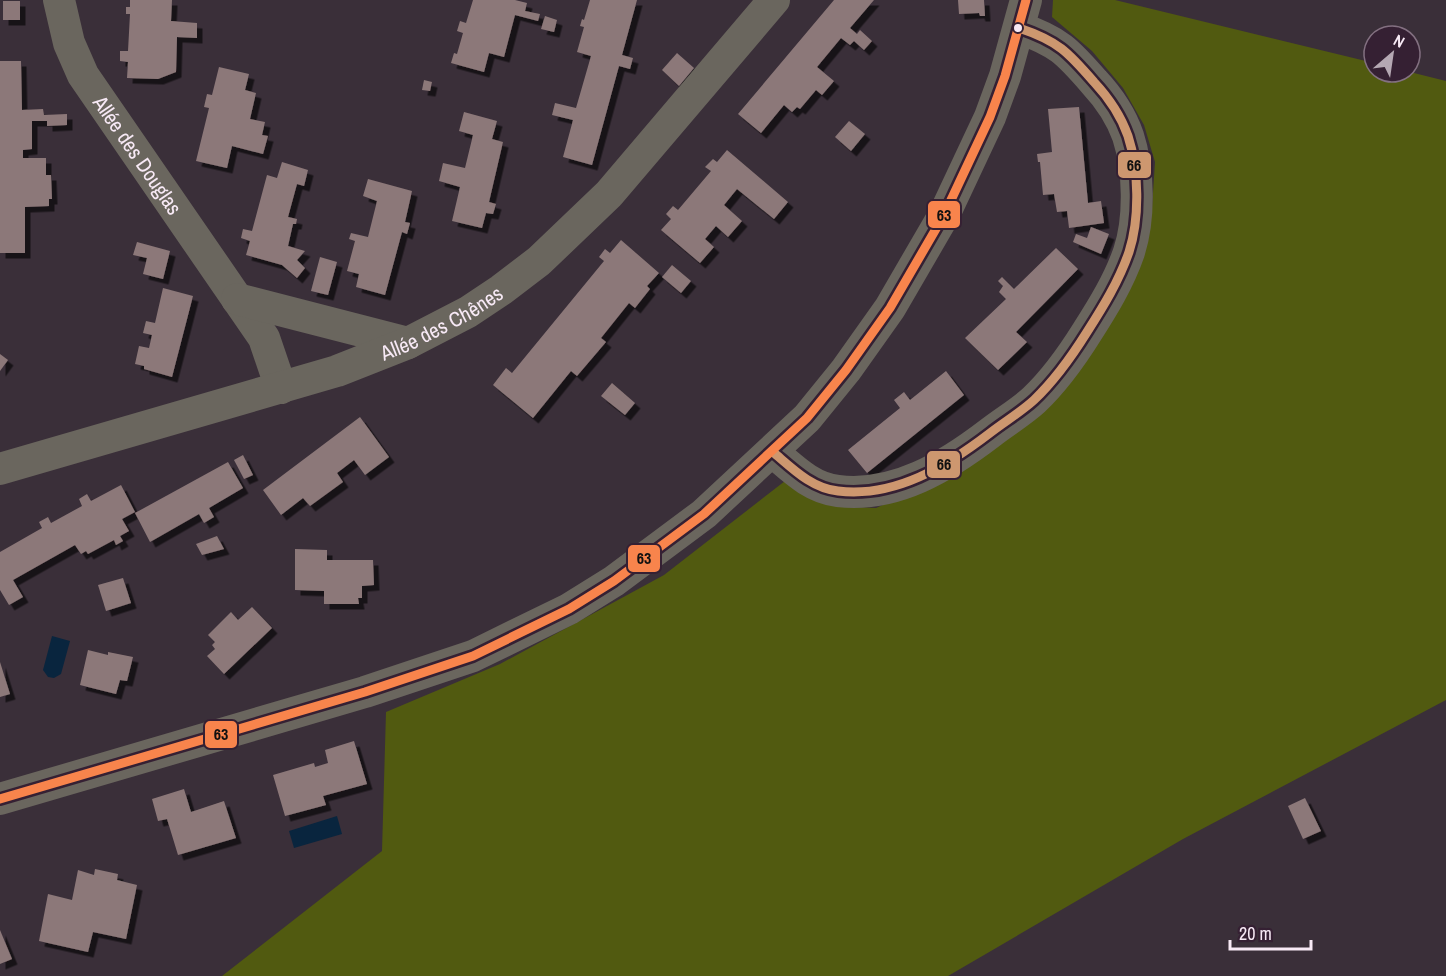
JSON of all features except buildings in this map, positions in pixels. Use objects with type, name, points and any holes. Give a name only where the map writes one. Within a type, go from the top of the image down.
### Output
[{"type":"street","name":"Allée des Douglas","points":[[59,0],[69,43],[83,75],[264,338],[281,388]]},
{"type":"street","name":"Allée des Chênes","points":[[0,469],[281,388],[371,359],[458,318],[501,290],[539,261],[609,194],[774,0]]},
{"type":"street","points":[[0,799],[364,692],[472,656],[569,609],[614,581],[704,514],[807,418],[846,370],[890,308],[944,214],[990,117],[1022,14],[1068,53],[1105,94],[1128,135],[1135,179],[1134,233],[1121,272],[1106,303],[1074,352],[1034,400],[966,452],[918,478],[897,487],[872,491],[837,491],[803,477],[773,452]]},
{"type":"street","points":[[237,299],[408,343]]},
{"type":"green space","points":[[1053,0],[1115,0],[1362,60],[1362,84],[1422,84],[1422,75],[1446,81],[1446,700],[1183,839],[948,976],[222,976],[382,851],[386,712],[500,664],[664,575],[785,481],[854,507],[876,508],[916,490],[1014,433],[1135,271],[1152,208],[1155,162],[1144,125],[1123,88],[1092,51],[1052,17]]},
{"type":"water","points":[[52,636],[70,641],[61,674],[54,678],[48,677],[43,670]]},
{"type":"water","points":[[337,816],[342,834],[294,848],[289,831]]},
{"type":"transit line","name":"63","points":[[0,799],[365,692],[473,656],[569,609],[614,581],[704,514],[807,418],[846,370],[890,308],[944,215],[990,117],[1005,76],[1026,0]]},
{"type":"transit line","name":"66","points":[[773,452],[811,482],[838,491],[880,490],[919,477],[956,457],[1034,400],[1069,359],[1105,303],[1125,263],[1133,239],[1137,194],[1132,149],[1128,136],[1109,100],[1077,63],[1053,43],[1019,28]]}]
